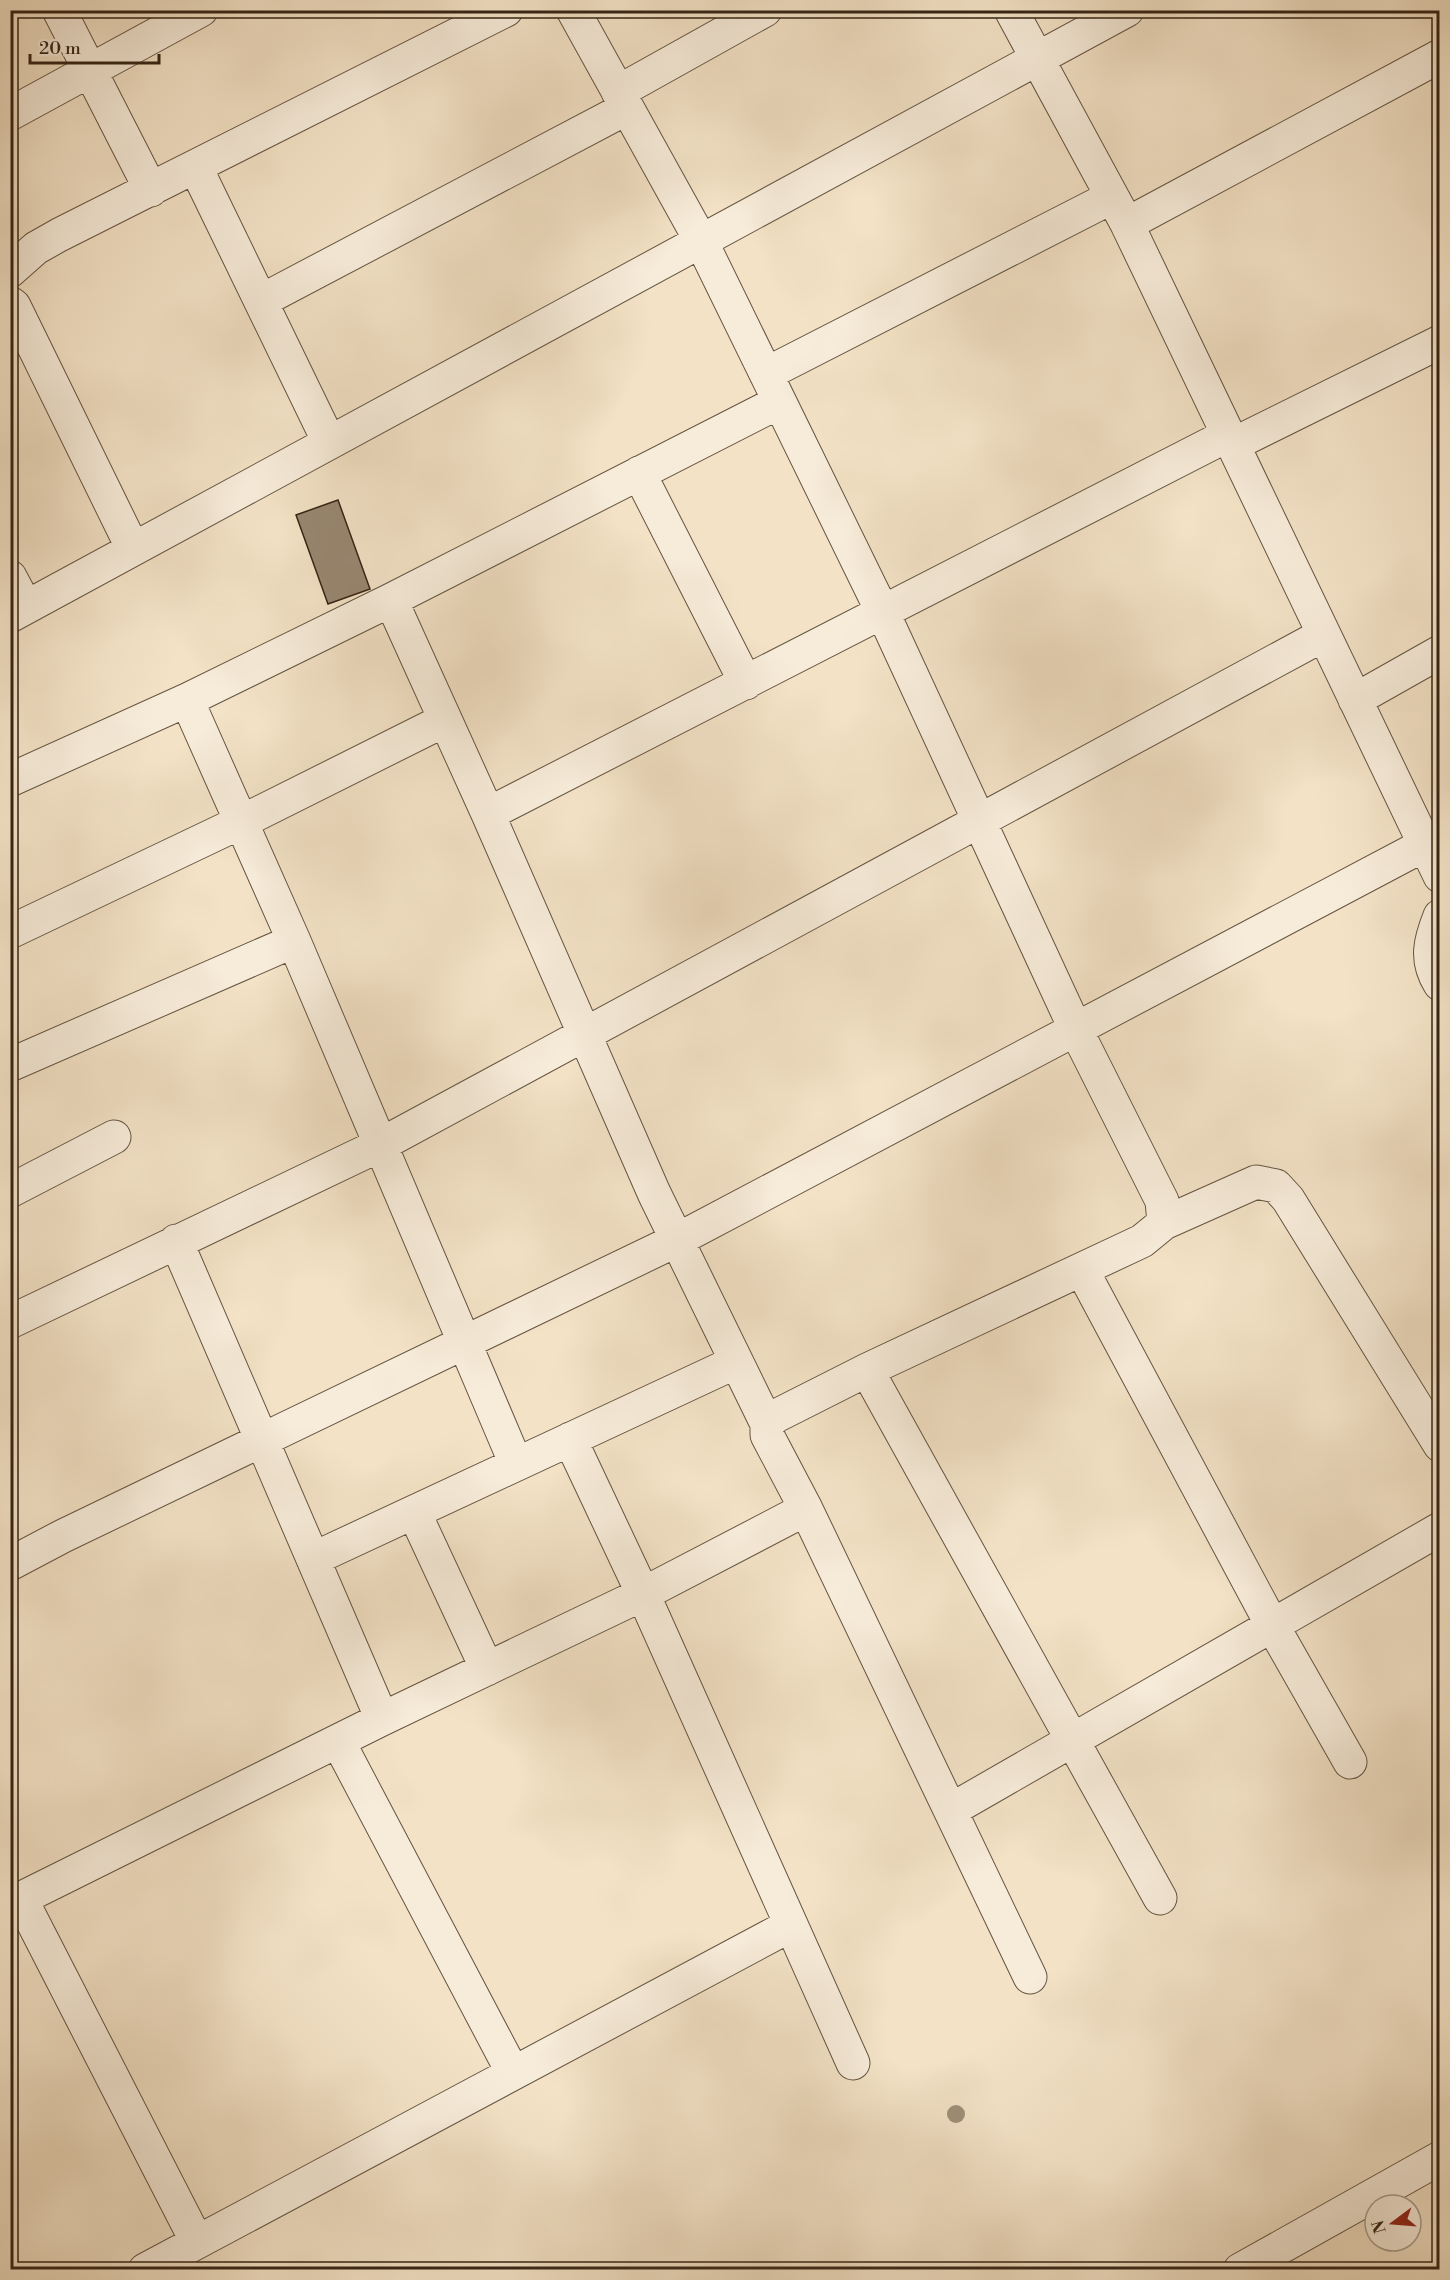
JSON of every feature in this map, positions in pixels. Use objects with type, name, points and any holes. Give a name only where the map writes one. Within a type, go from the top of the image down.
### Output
[{"type":"street","points":[[59,10],[151,189]]},
{"type":"street","points":[[10,114],[201,10]]},
{"type":"street","points":[[10,271],[36,248],[59,235],[506,10]]},
{"type":"street","points":[[573,10],[701,240],[883,613],[1075,1028],[1161,1201],[1164,1223]]},
{"type":"street","points":[[261,301],[623,100],[765,10]]},
{"type":"street","points":[[1011,10],[1119,211],[1440,876]]},
{"type":"street","points":[[10,577],[18,611],[1127,10]]},
{"type":"street","points":[[10,780],[187,700],[391,600],[639,473],[773,388],[1119,211],[1440,56]]},
{"type":"street","points":[[196,168],[329,442]]},
{"type":"street","points":[[10,303],[14,306],[133,549]]},
{"type":"street","points":[[488,814],[1230,440],[1440,342]]},
{"type":"street","points":[[639,473],[746,683]]},
{"type":"street","points":[[391,600],[488,814],[654,1193],[767,1424],[767,1436],[806,1509],[1030,1977]]},
{"type":"street","points":[[10,1322],[380,1145],[1323,635]]},
{"type":"street","points":[[1355,700],[1440,652]]},
{"type":"street","points":[[187,700],[294,941],[516,1464]]},
{"type":"street","points":[[10,932],[241,822],[445,720]]},
{"type":"street","points":[[10,1564],[63,1536],[677,1240],[1424,845]]},
{"type":"street","points":[[1440,916],[1429,946],[1430,961],[1440,984]]},
{"type":"street","points":[[10,1065],[294,941]]},
{"type":"street","points":[[10,1191],[114,1137]]},
{"type":"street","points":[[767,1424],[776,1416],[867,1370],[1142,1241],[1164,1223],[1256,1182],[1276,1186],[1288,1199],[1440,1446]]},
{"type":"street","points":[[176,1241],[382,1719]]},
{"type":"street","points":[[1082,1270],[1272,1625],[1350,1762]]},
{"type":"street","points":[[313,1559],[736,1362]]},
{"type":"street","points":[[867,1370],[1160,1898]]},
{"type":"street","points":[[570,1439],[643,1594],[853,2063]]},
{"type":"street","points":[[197,2242],[16,1901],[382,1719],[643,1594],[806,1509]]},
{"type":"street","points":[[414,1512],[488,1669]]},
{"type":"street","points":[[951,1810],[1440,1529]]},
{"type":"street","points":[[338,1741],[513,2073]]},
{"type":"street","points":[[145,2270],[791,1926]]},
{"type":"street","points":[[1240,2270],[1440,2158]]},
{"type":"building","points":[[338,500],[370,589],[328,604],[296,515]]}]
